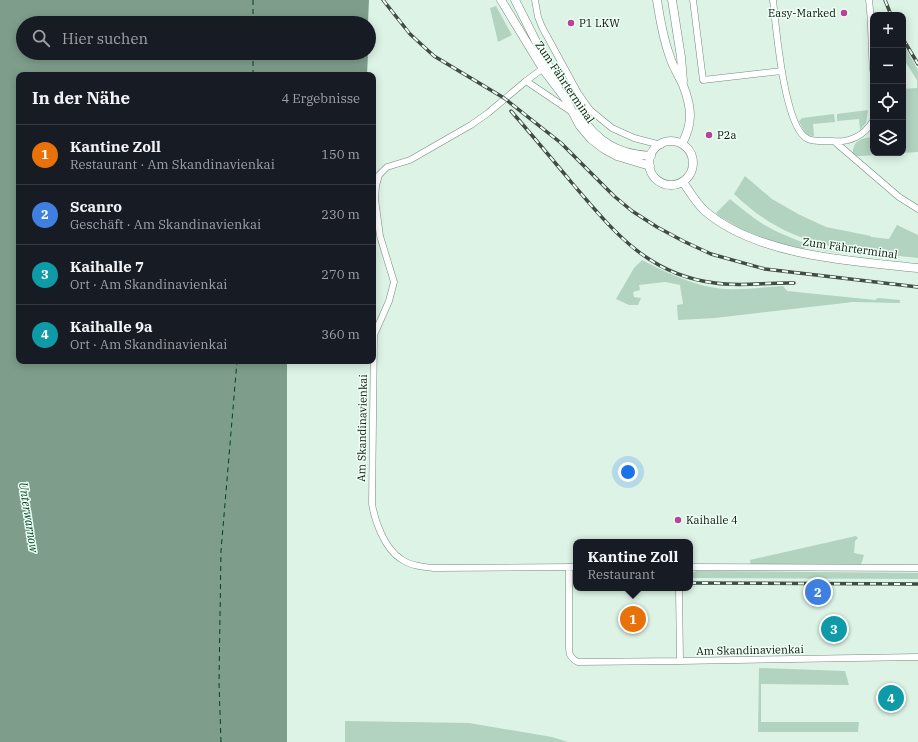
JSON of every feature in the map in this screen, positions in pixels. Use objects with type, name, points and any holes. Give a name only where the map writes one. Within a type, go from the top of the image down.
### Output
[{"type":"street","name":"Zum Fährterminal","points":[[501,0],[565,98],[580,126],[604,149],[617,156],[650,166]]},
{"type":"street","name":"Zum Fährterminal","points":[[515,0],[545,67],[569,96],[587,126],[608,144],[623,152],[634,155],[651,156]]},
{"type":"street","name":"Zum Fährterminal","points":[[535,0],[538,17],[542,27],[578,93],[590,110],[612,128],[634,138],[661,145],[671,142],[682,144]]},
{"type":"street","points":[[657,0],[662,31],[670,59],[683,86],[690,106],[691,120],[687,135],[682,144],[689,151],[693,160],[693,165],[690,175],[683,182],[674,185],[665,184],[656,179],[651,171],[651,156],[655,149],[661,145]]},
{"type":"street","points":[[672,0],[681,57],[683,86]]},
{"type":"street","points":[[693,0],[703,80],[782,71]]},
{"type":"street","points":[[773,0],[786,95],[799,132],[807,139],[835,142],[858,137],[870,126]]},
{"type":"street","points":[[869,0],[871,19],[871,48]]},
{"type":"street","name":"Am Skandinavienkai","points":[[376,186],[379,174],[387,167],[410,160],[470,125],[545,67]]},
{"type":"street","points":[[526,81],[573,113]]},
{"type":"street","points":[[835,142],[899,196],[918,209]]},
{"type":"street","name":"Zum Fährterminal","points":[[683,182],[697,203],[705,211],[726,226],[756,239],[819,257],[918,268]]},
{"type":"street","name":"Am Skandinavienkai","points":[[376,206],[380,236],[394,282],[389,300],[376,330]]},
{"type":"street","name":"Am Skandinavienkai","points":[[374,364],[372,504],[378,526],[393,552],[401,559],[412,564],[434,568],[573,567]]},
{"type":"street","name":"Am Skandinavienkai","points":[[569,567],[569,653],[572,659],[578,662],[918,657]]},
{"type":"street","points":[[693,567],[918,568]]},
{"type":"street","points":[[679,591],[680,661]]},
{"type":"shaded area","points":[[496,6],[512,35],[498,42],[490,8]]},
{"type":"shaded area","points":[[906,49],[918,70],[918,152],[906,153],[906,89],[917,88],[917,80],[906,63]]},
{"type":"shaded area","points":[[868,110],[866,123],[860,130],[859,119],[837,121],[837,114]]},
{"type":"shaded area","points":[[834,114],[835,122],[813,124],[814,136],[806,135],[799,121],[802,118]]},
{"type":"shaded area","points":[[870,137],[870,155],[855,156],[853,149],[856,142]]},
{"type":"shaded area","points":[[745,176],[772,199],[798,214],[826,227],[871,237],[889,239],[897,225],[918,235],[918,258],[842,248],[798,236],[776,226],[755,212],[734,194]]},
{"type":"shaded area","points":[[730,199],[758,221],[777,232],[805,243],[845,254],[805,247],[804,249],[771,241],[741,229],[716,213]]},
{"type":"shaded area","points":[[642,260],[683,279],[716,288],[741,289],[783,286],[787,291],[875,300],[878,298],[900,300],[900,303],[853,302],[715,318],[678,320],[677,305],[683,304],[680,285],[665,282],[639,285],[640,290],[633,292],[634,297],[641,298],[638,305],[629,305],[616,299],[634,268]]},
{"type":"shaded area","points":[[856,536],[858,538],[855,541],[854,553],[864,555],[860,568],[751,567],[750,560]]},
{"type":"shaded area","points":[[697,571],[918,573],[918,579],[693,578],[693,573]]},
{"type":"shaded area","points":[[759,668],[845,671],[849,685],[761,684],[761,722],[859,722],[858,732],[758,732]]},
{"type":"shaded area","points":[[345,721],[469,723],[552,737],[568,742],[345,742]]},
{"type":"water","name":"Unterwarnow","points":[[0,0],[369,0],[368,16],[16,16],[16,60],[368,60],[367,72],[16,72],[16,364],[287,364],[287,742],[0,742]]},
{"type":"ferry route","points":[[253,0],[253,16]]},
{"type":"ferry route","points":[[253,60],[253,72]]},
{"type":"ferry route","points":[[221,742],[219,683],[221,551],[237,364]]},
{"type":"railway","points":[[383,0],[410,34],[434,56],[504,98],[561,143],[614,196],[632,211],[683,241],[711,254],[765,269],[918,287]]},
{"type":"railway","points":[[885,0],[890,12]]},
{"type":"railway","points":[[906,44],[918,64]]},
{"type":"railway","points":[[511,111],[602,218],[634,248],[651,260],[670,271],[691,278],[715,283],[735,285],[794,283]]},
{"type":"railway","points":[[693,583],[918,584]]},
{"type":"place","name":"Easy-Marked","points":[[844,13]]},
{"type":"place","name":"P1 LKW","points":[[571,23]]},
{"type":"place","name":"P2a","points":[[709,135]]},
{"type":"place","name":"Kaihalle 4","points":[[678,520]]},
{"type":"place","name":"Scanro","points":[[818,592]]},
{"type":"place","name":"Kantine Zoll","points":[[633,619]]},
{"type":"place","name":"Kaihalle 7","points":[[834,629]]},
{"type":"place","name":"Kaihalle 9a","points":[[891,698]]}]
